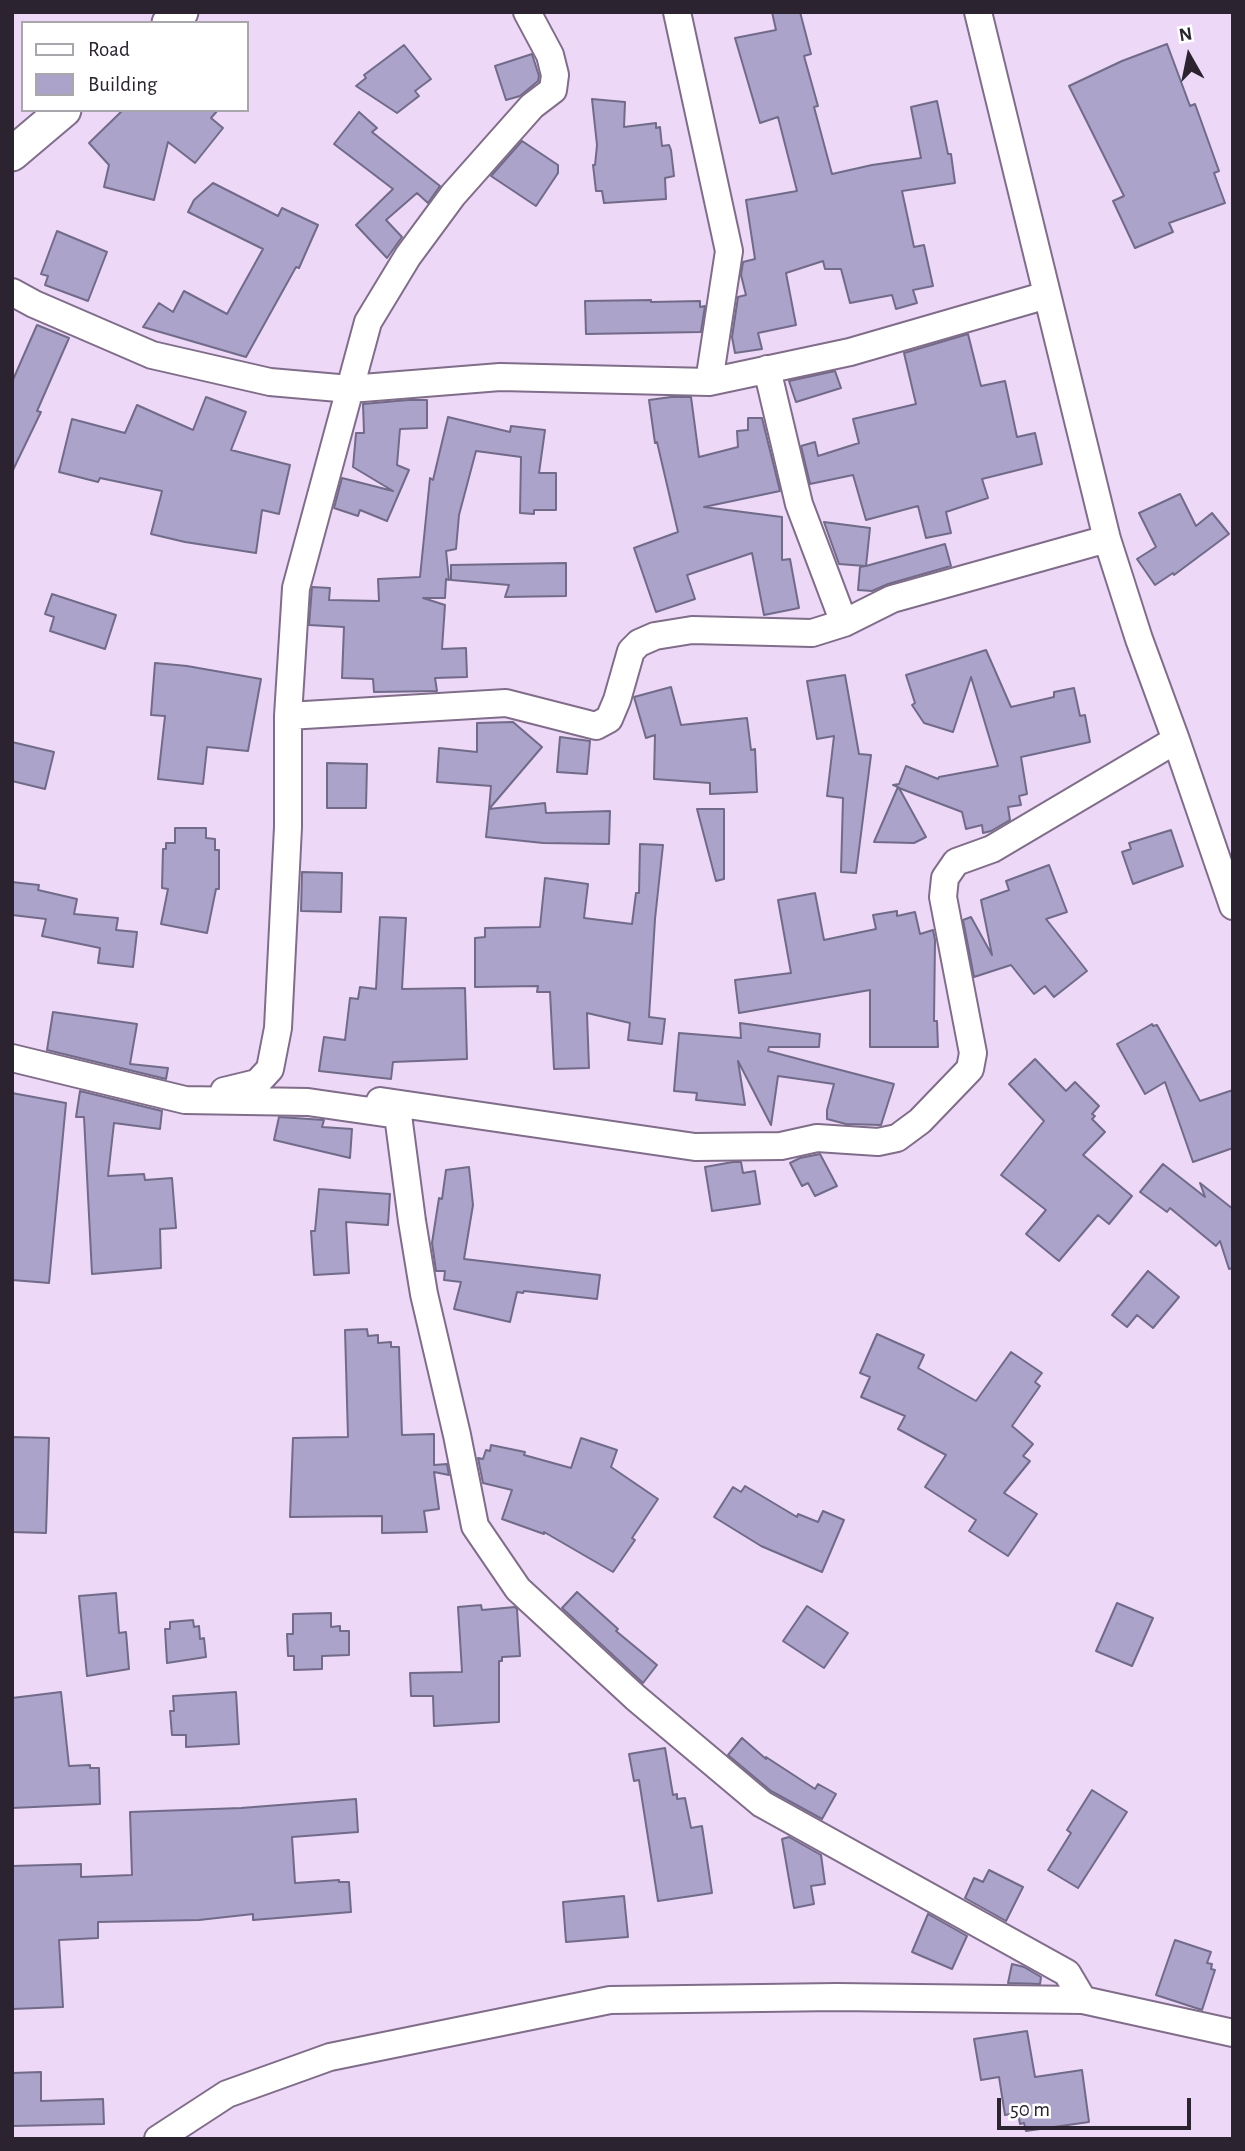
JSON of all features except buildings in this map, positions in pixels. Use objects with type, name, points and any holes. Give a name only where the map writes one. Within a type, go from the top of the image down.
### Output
[{"type":"street","points":[[257,1083],[270,1069],[278,1028],[288,827],[288,716],[296,588],[368,322],[408,257],[453,195],[532,106],[553,90],[555,75],[551,55],[527,12]]},
{"type":"street","points":[[677,12],[729,251],[709,382]]},
{"type":"street","points":[[978,12],[1107,538],[1139,639],[1233,906]]},
{"type":"street","points":[[12,154],[62,112]]},
{"type":"street","points":[[12,292],[152,355],[270,382],[350,389],[500,377],[709,382],[850,352],[1048,295]]},
{"type":"street","points":[[767,369],[799,504],[844,623]]},
{"type":"street","points":[[288,716],[506,703],[596,726],[609,719],[631,651],[639,643],[655,636],[692,630],[812,633],[844,623],[892,599],[1107,538]]},
{"type":"street","points":[[185,1100],[257,1083],[695,1147],[781,1146],[817,1138],[878,1142],[897,1138],[920,1121],[970,1069],[973,1053],[943,897],[945,878],[956,862],[992,849],[1176,740]]},
{"type":"street","points":[[12,1058],[185,1100],[308,1102],[398,1115],[425,1294],[475,1526],[518,1589],[636,1698],[762,1804],[1067,1973],[1083,2000]]},
{"type":"street","points":[[158,2139],[227,2094],[330,2057],[610,2000],[836,1997],[1083,2000],[1233,2033]]}]
